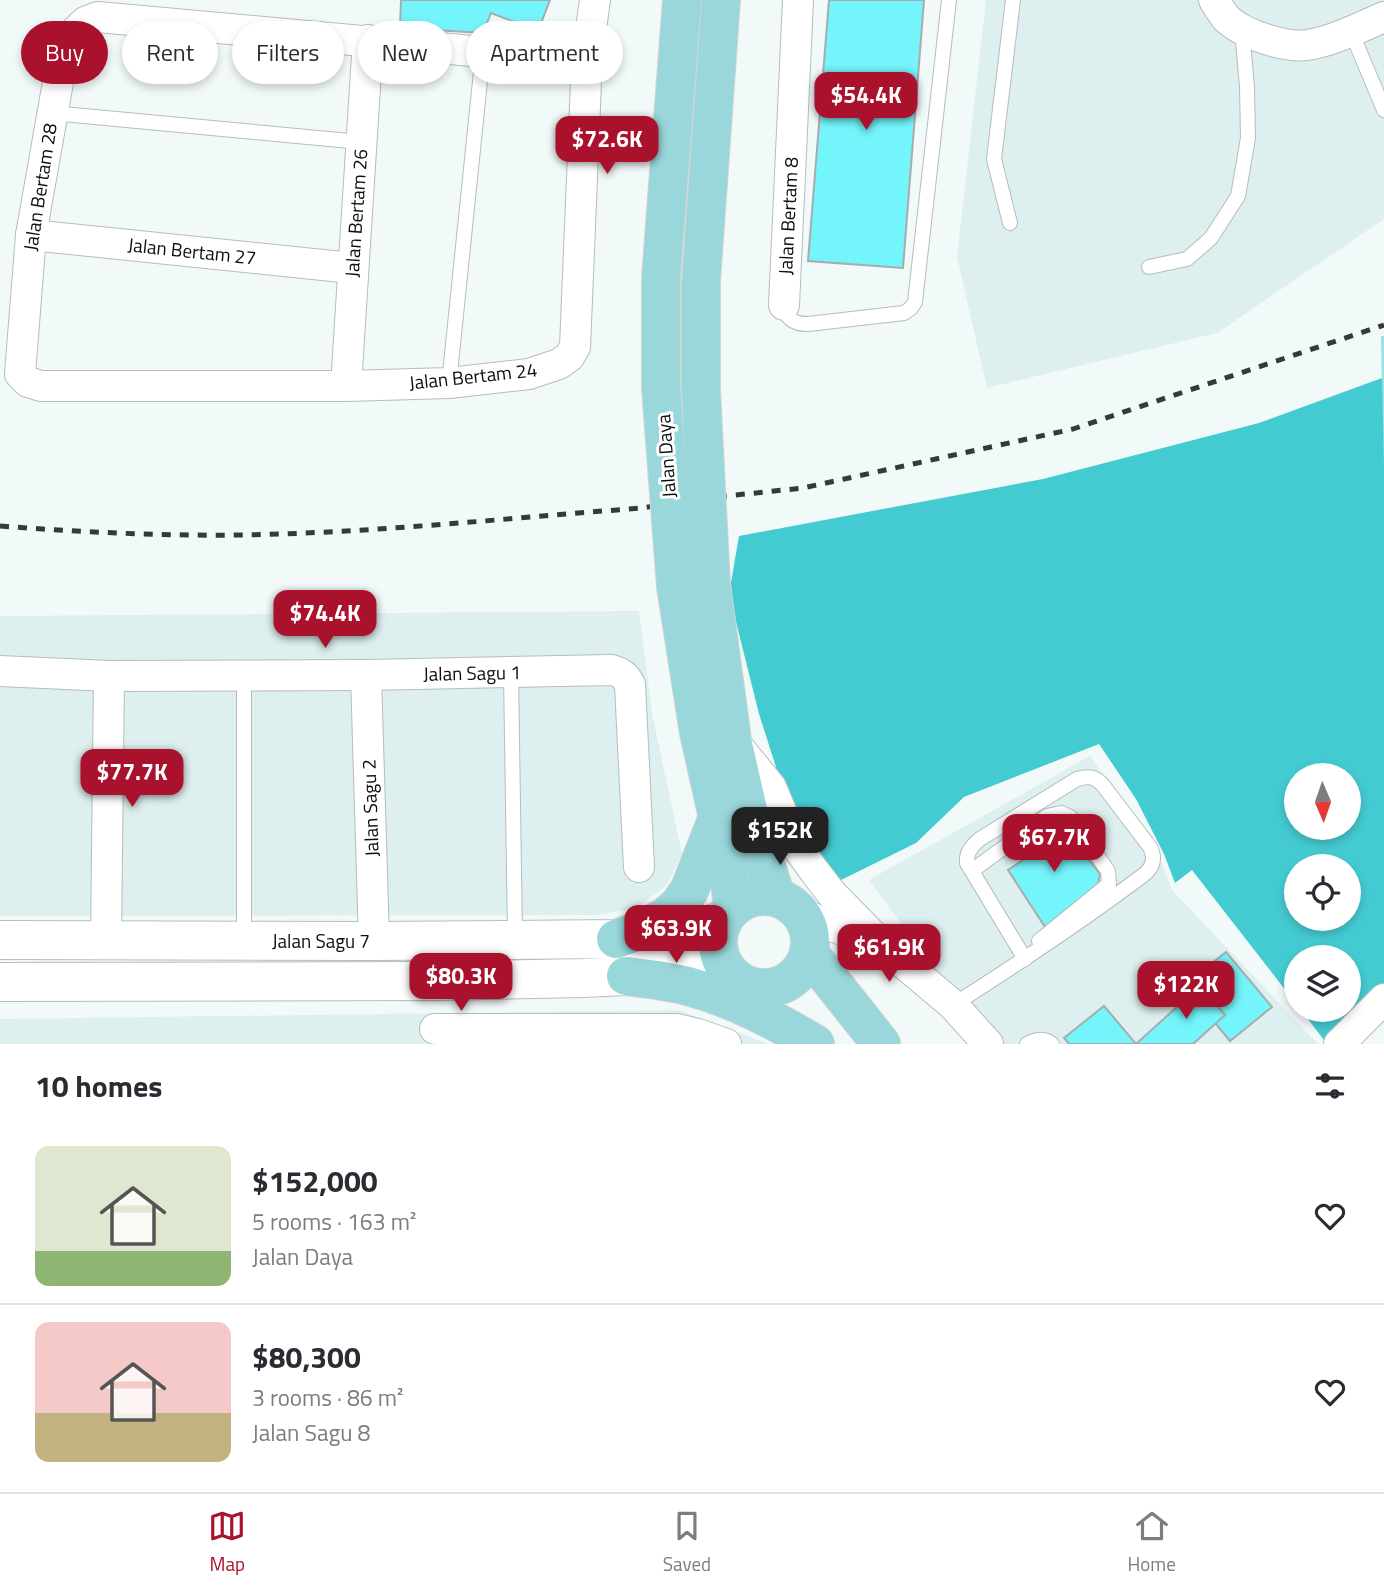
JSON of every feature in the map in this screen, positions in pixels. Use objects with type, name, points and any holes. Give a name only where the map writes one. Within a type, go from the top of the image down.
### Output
[{"type":"main road","name":"Jalan Daya","points":[[682,0],[661,278],[661,388],[693,586],[748,810],[788,905]]},
{"type":"main road","name":"Jalan Daya","points":[[721,0],[701,281],[701,390],[693,586],[699,733],[728,862],[728,914]]},
{"type":"main road","points":[[616,939],[654,923],[678,906],[690,891],[718,817]]},
{"type":"main road","points":[[761,896],[788,905],[807,925],[809,953],[803,967],[793,978],[779,986],[748,986],[734,978],[724,966],[718,951],[718,935],[728,914],[746,899],[761,896]]},
{"type":"main road","points":[[809,953],[881,1044]]},
{"type":"main road","points":[[626,976],[707,992],[771,1019],[815,1044]]},
{"type":"main road","points":[[779,986],[824,1044]]},
{"type":"street","name":"Jalan Bertam 24","points":[[592,21],[595,0]]},
{"type":"street","name":"Jalan Bertam 8","points":[[784,305],[798,0]]},
{"type":"street","points":[[1214,0],[1226,18],[1242,30],[1269,41],[1306,46],[1384,17]]},
{"type":"street","name":"Jalan Bertam 28","points":[[20,374],[31,235],[51,113],[63,54],[73,34],[85,22],[98,17],[358,39]]},
{"type":"street","name":"Jalan Bertam 26","points":[[346,386],[365,84]]},
{"type":"street","name":"Jalan Bertam 24","points":[[20,374],[28,382],[41,386],[346,386],[449,383],[529,374],[559,364],[569,357],[575,347],[586,84]]},
{"type":"street","name":"Jalan Bertam 27","points":[[31,235],[352,268]]},
{"type":"street","name":"Jalan Sagu 1","points":[[0,671],[109,677],[612,670],[621,673],[630,685],[639,867]]},
{"type":"street","name":"Jalan Sagu 2","points":[[366,675],[374,942]]},
{"type":"street","points":[[106,941],[109,677]]},
{"type":"street","points":[[732,740],[771,787],[796,846],[832,894],[884,947],[953,1005],[988,1044]]},
{"type":"street","points":[[788,905],[884,947]]},
{"type":"street","name":"Jalan Sagu 7","points":[[0,940],[374,942],[616,939],[689,933],[728,914]]},
{"type":"street","points":[[0,982],[437,981],[626,976],[724,966]]},
{"type":"street","points":[[437,981],[435,1036],[677,1029],[726,1044]]},
{"type":"street","points":[[1339,1044],[1384,999]]},
{"type":"lane","points":[[784,305],[787,316],[793,322],[808,324],[904,313],[915,302],[949,0]]},
{"type":"lane","points":[[1010,223],[994,159],[1013,0]]},
{"type":"lane","points":[[1149,267],[1187,259],[1211,238],[1238,196],[1248,138],[1242,30]]},
{"type":"lane","points":[[1351,31],[1384,110]]},
{"type":"lane","points":[[449,383],[480,84]]},
{"type":"lane","points":[[51,113],[361,142]]},
{"type":"lane","points":[[511,672],[515,940]]},
{"type":"lane","points":[[244,676],[244,941]]},
{"type":"lane","points":[[953,1005],[1025,959],[1084,920],[1151,868],[1154,861],[1150,847],[1097,779],[1077,779],[980,839],[967,856],[967,863],[1025,959]]},
{"type":"lane","points":[[973,870],[1047,816],[1061,813],[1070,817],[1108,871],[1109,884],[1042,938],[1025,959]]},
{"type":"lane","points":[[1027,1044],[1042,1039],[1052,1044]]},
{"type":"shaded area","points":[[986,0],[1384,0],[1384,219],[1217,333],[987,388],[957,257]]},
{"type":"shaded area","points":[[1381,336],[1384,336],[1384,468],[1383,468]]},
{"type":"shaded area","points":[[1382,378],[1384,986],[1361,1009],[1361,945],[1284,945],[1284,988],[1192,870],[1175,883],[1164,854],[1136,799],[1099,744],[964,797],[916,843],[837,882],[800,842],[759,714],[729,594],[739,536],[1043,479],[1259,423]]},
{"type":"shaded area","points":[[639,611],[652,713],[682,854],[667,885],[636,908],[598,915],[0,916],[0,616]]},
{"type":"shaded area","points":[[1090,756],[1155,845],[1172,890],[1284,1008],[1284,1022],[1297,1022],[1318,1044],[990,1044],[869,880]]},
{"type":"shaded area","points":[[678,1010],[769,1044],[0,1044],[0,1019]]},
{"type":"shaded area","points":[[1310,1022],[1349,1022],[1327,1044]]},
{"type":"building","points":[[401,0],[550,0],[542,21],[512,21],[491,13],[488,21],[466,21],[466,32],[452,31],[452,21],[400,21]]},
{"type":"building","points":[[829,0],[924,0],[903,268],[808,261]]},
{"type":"building","points":[[1060,824],[1100,874],[1098,884],[1045,927],[1008,870],[1023,860],[1016,850]]},
{"type":"building","points":[[1226,952],[1272,1007],[1230,1041],[1215,1023],[1225,1015],[1200,986],[1191,994],[1184,986]]},
{"type":"building","points":[[1200,986],[1225,1015],[1193,1044],[1136,1044]]},
{"type":"building","points":[[1104,1006],[1136,1044],[1069,1044],[1064,1038]]},
{"type":"railway","points":[[0,526],[179,535],[340,531],[642,508],[688,500],[803,488],[1073,429],[1384,325]]}]
